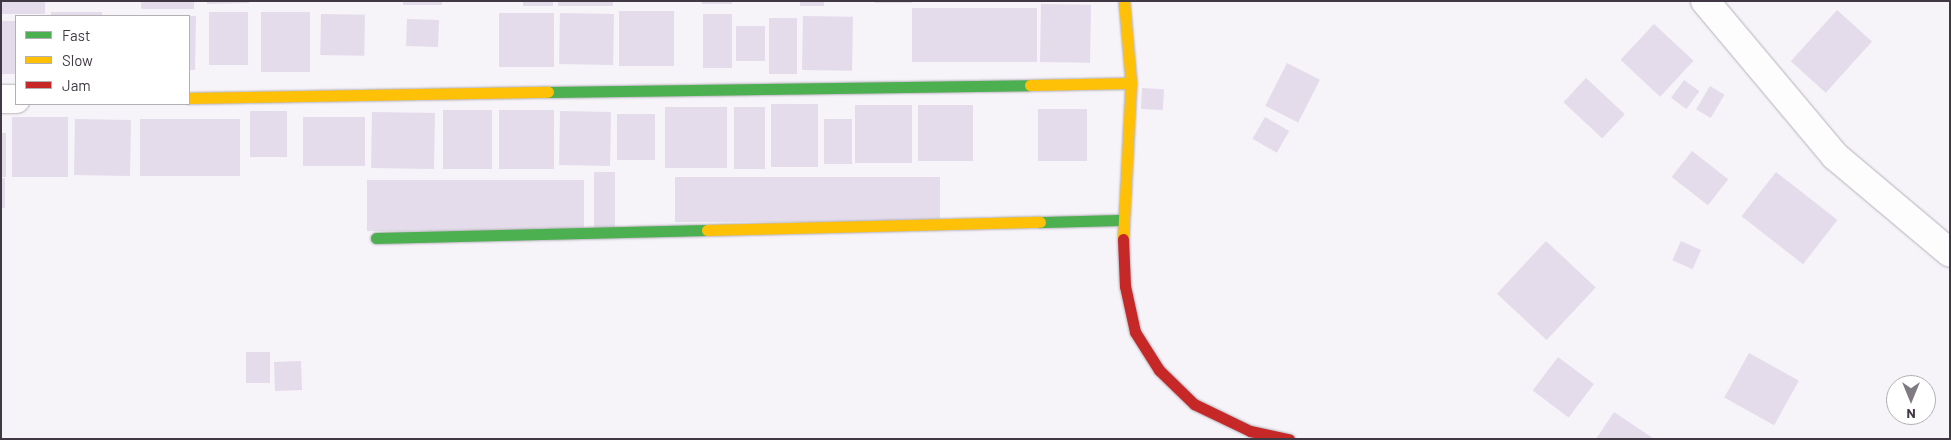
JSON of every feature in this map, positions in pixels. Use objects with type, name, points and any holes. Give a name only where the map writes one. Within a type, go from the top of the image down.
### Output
[{"type":"street","points":[[1124,1],[1131,83],[1122,220],[1125,286],[1135,332],[1158,370],[1194,404],[1250,431],[1289,439]]},
{"type":"street","points":[[1705,1],[1835,156],[1950,253]]},
{"type":"street","points":[[190,98],[1131,83]]},
{"type":"street","points":[[1,100],[15,99]]},
{"type":"street","points":[[376,238],[1122,220]]},
{"type":"building","points":[[1,1],[45,1],[45,14],[1,14]]},
{"type":"building","points":[[141,1],[194,1],[194,9],[141,9]]},
{"type":"building","points":[[207,1],[249,1],[249,3],[207,4]]},
{"type":"building","points":[[403,1],[442,1],[442,5],[403,5]]},
{"type":"building","points":[[523,1],[553,1],[553,6],[523,6]]},
{"type":"building","points":[[558,1],[613,1],[613,6],[558,6]]},
{"type":"building","points":[[702,1],[732,1],[732,4],[702,4]]},
{"type":"building","points":[[800,1],[824,1],[824,6],[800,6]]},
{"type":"building","points":[[875,1],[912,1],[912,3],[875,3]]},
{"type":"building","points":[[1041,4],[1091,5],[1090,63],[1040,62]]},
{"type":"building","points":[[912,8],[1037,8],[1037,62],[912,62]]},
{"type":"building","points":[[1837,10],[1872,41],[1826,93],[1791,61]]},
{"type":"building","points":[[619,11],[674,11],[674,66],[619,66]]},
{"type":"building","points":[[51,12],[102,12],[102,15],[51,15]]},
{"type":"building","points":[[209,12],[248,12],[248,65],[209,65]]},
{"type":"building","points":[[261,12],[310,12],[310,72],[261,72]]},
{"type":"building","points":[[499,13],[554,13],[554,67],[499,67]]},
{"type":"building","points":[[560,13],[614,14],[613,65],[559,64]]},
{"type":"building","points":[[321,14],[365,15],[364,56],[320,55]]},
{"type":"building","points":[[703,14],[732,14],[732,68],[703,68]]},
{"type":"building","points":[[190,16],[196,16],[195,70],[190,70]]},
{"type":"building","points":[[803,16],[853,17],[852,71],[802,70]]},
{"type":"building","points":[[769,18],[797,18],[797,74],[769,74]]},
{"type":"building","points":[[407,19],[439,20],[438,47],[406,46]]},
{"type":"building","points":[[1,21],[15,21],[15,74],[1,74]]},
{"type":"building","points":[[1654,24],[1693,61],[1660,97],[1621,60]]},
{"type":"building","points":[[736,26],[765,26],[765,61],[736,61]]},
{"type":"building","points":[[1287,63],[1320,80],[1298,123],[1265,106]]},
{"type":"building","points":[[1586,78],[1625,114],[1602,138],[1563,102]]},
{"type":"building","points":[[1684,80],[1699,91],[1686,109],[1671,98]]},
{"type":"building","points":[[1710,86],[1725,95],[1711,118],[1696,109]]},
{"type":"building","points":[[1142,88],[1164,89],[1163,110],[1141,109]]},
{"type":"building","points":[[771,104],[818,104],[818,167],[771,167]]},
{"type":"building","points":[[855,105],[912,105],[912,163],[855,163]]},
{"type":"building","points":[[918,105],[973,105],[973,161],[918,161]]},
{"type":"building","points":[[665,107],[727,107],[727,168],[665,168]]},
{"type":"building","points":[[734,107],[765,107],[765,169],[734,169]]},
{"type":"building","points":[[1038,109],[1087,109],[1087,161],[1038,161]]},
{"type":"building","points":[[443,110],[492,110],[492,169],[443,169]]},
{"type":"building","points":[[499,110],[554,110],[554,169],[499,169]]},
{"type":"building","points":[[250,111],[287,111],[287,157],[250,157]]},
{"type":"building","points":[[560,111],[611,112],[610,166],[559,165]]},
{"type":"building","points":[[372,112],[435,113],[434,169],[371,168]]},
{"type":"building","points":[[617,114],[655,114],[655,160],[617,160]]},
{"type":"building","points":[[12,117],[68,117],[68,177],[12,177]]},
{"type":"building","points":[[303,117],[365,117],[365,166],[303,166]]},
{"type":"building","points":[[1265,117],[1289,131],[1277,153],[1252,139]]},
{"type":"building","points":[[75,119],[131,120],[130,176],[74,175]]},
{"type":"building","points":[[140,119],[240,119],[240,176],[140,176]]},
{"type":"building","points":[[824,119],[852,119],[852,164],[824,164]]},
{"type":"building","points":[[1,133],[6,133],[6,177],[1,177]]},
{"type":"building","points":[[1692,151],[1728,179],[1708,205],[1672,177]]},
{"type":"building","points":[[594,172],[615,172],[615,230],[594,230]]},
{"type":"building","points":[[1776,172],[1837,220],[1803,264],[1742,216]]},
{"type":"building","points":[[675,177],[940,177],[940,222],[675,222]]},
{"type":"building","points":[[1,178],[5,178],[5,208],[1,208]]},
{"type":"building","points":[[367,180],[584,180],[584,231],[367,231]]},
{"type":"building","points":[[1546,241],[1596,287],[1547,340],[1497,294]]},
{"type":"building","points":[[1681,241],[1701,250],[1693,269],[1672,260]]},
{"type":"building","points":[[246,352],[270,352],[270,383],[246,383]]},
{"type":"building","points":[[1749,353],[1799,381],[1774,425],[1724,398]]},
{"type":"building","points":[[1558,357],[1594,384],[1569,418],[1533,391]]},
{"type":"building","points":[[301,361],[302,390],[275,391],[274,362]]},
{"type":"building","points":[[1614,412],[1654,439],[1596,439]]},
{"type":"traffic: fast","points":[[548,92],[1030,85]]},
{"type":"traffic: fast","points":[[1040,222],[1122,220]]},
{"type":"traffic: fast","points":[[376,238],[707,230]]},
{"type":"traffic: slow","points":[[1123,239],[1131,83],[1124,1]]},
{"type":"traffic: slow","points":[[1030,85],[1131,83]]},
{"type":"traffic: slow","points":[[190,98],[548,92]]},
{"type":"traffic: slow","points":[[707,230],[1040,222]]},
{"type":"traffic: jam","points":[[1123,239],[1125,286],[1135,332],[1159,370],[1194,404],[1250,431],[1289,439]]}]
